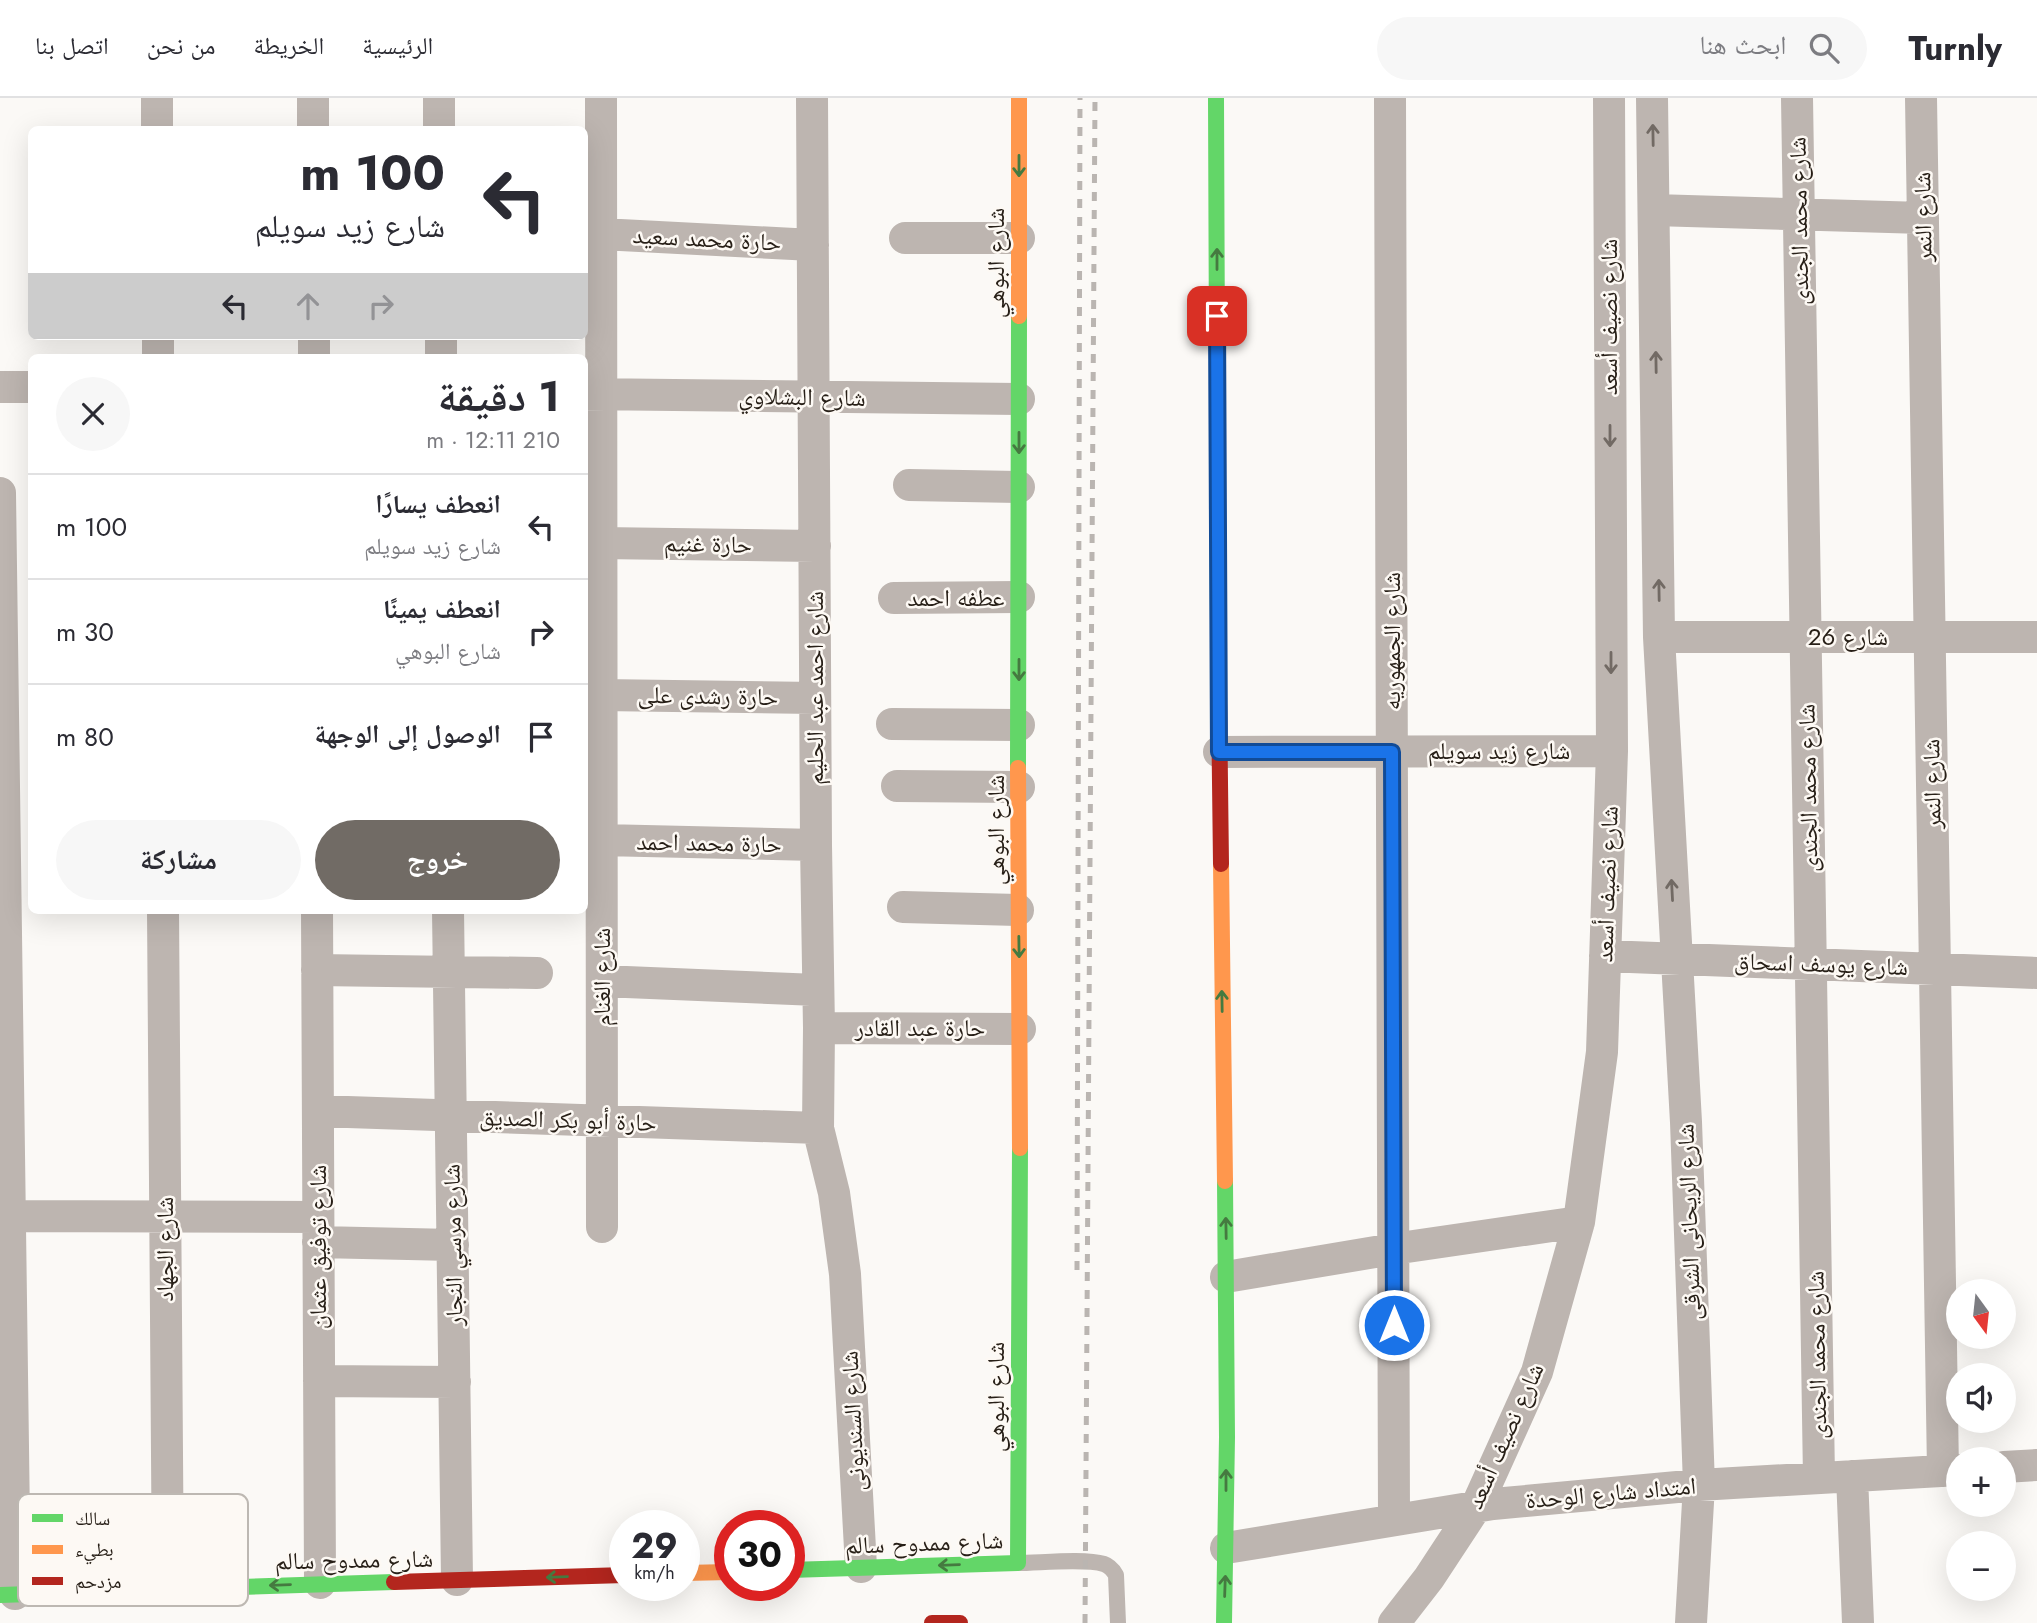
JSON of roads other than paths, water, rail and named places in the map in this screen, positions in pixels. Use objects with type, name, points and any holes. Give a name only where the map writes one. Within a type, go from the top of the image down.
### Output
[{"type":"street","points":[[157,98],[157,126]]},
{"type":"street","points":[[313,98],[313,126]]},
{"type":"street","points":[[439,98],[439,126]]},
{"type":"street","name":"شارع الغنام","points":[[601,98],[601,234],[593,394],[601,543],[602,1227]]},
{"type":"street","name":"شارع احمد عبد الحليم","points":[[812,98],[818,1128],[834,1193],[845,1275]]},
{"type":"street","name":"شارع البوهي","points":[[1018,1563],[1019,98]]},
{"type":"street","points":[[1216,98],[1219,752],[1226,1276],[1224,1623]]},
{"type":"street","name":"شارع الجمهوريه","points":[[1391,98],[1394,1520]]},
{"type":"street","name":"شارع نصيف أسعد","points":[[1394,1623],[1429,1578],[1477,1505],[1537,1372],[1579,1222],[1602,1052],[1612,751],[1609,98]]},
{"type":"street","name":"شارع نصيف أسعد","points":[[1652,98],[1659,637],[1676,958]]},
{"type":"street","name":"شارع محمد الجندى","points":[[1797,98],[1819,1478]]},
{"type":"street","name":"شارع النمر","points":[[1921,98],[1935,969],[1949,1447]]},
{"type":"street","points":[[1654,210],[1923,218]]},
{"type":"street","name":"حارة محمد سعيد","points":[[601,234],[813,245]]},
{"type":"street","points":[[905,238],[1019,238]]},
{"type":"street","points":[[0,387],[28,387]]},
{"type":"street","name":"شارع البشلاوي","points":[[593,394],[1019,399]]},
{"type":"street","points":[[909,485],[1019,488]]},
{"type":"street","points":[[0,493],[12,877],[5,1216],[7,1594]]},
{"type":"street","name":"حارة غنيم","points":[[601,543],[815,546]]},
{"type":"street","name":"عطفه احمد","points":[[894,598],[1019,597]]},
{"type":"street","name":"شارع 26","points":[[1659,637],[2037,637]]},
{"type":"street","name":"حارة رشدى على","points":[[601,695],[815,698]]},
{"type":"street","points":[[892,723],[1019,725]]},
{"type":"street","name":"شارع زيد سويلم","points":[[1219,752],[1612,751]]},
{"type":"street","points":[[897,786],[1019,787]]},
{"type":"street","name":"حارة محمد احمد","points":[[602,840],[816,845]]},
{"type":"street","points":[[903,907],[1018,910]]},
{"type":"street","name":"شارع الجهاد","points":[[163,914],[167,1494]]},
{"type":"street","name":"شارع توفيق عثمان","points":[[317,914],[320,1583]]},
{"type":"street","name":"شارع مرسي النجار","points":[[448,914],[457,1580]]},
{"type":"street","name":"شارع يوسف اسحاق","points":[[1605,956],[2037,973]]},
{"type":"street","name":"شارع الريحانى الشرقى","points":[[1676,958],[1686,1122],[1699,1485],[1691,1623]]},
{"type":"street","points":[[317,970],[537,973]]},
{"type":"street","points":[[602,981],[817,990]]},
{"type":"street","name":"حارة عبد القادر","points":[[819,1027],[1020,1029]]},
{"type":"street","name":"حارة أبو بكر الصديق","points":[[318,1111],[818,1128]]},
{"type":"street","points":[[5,1216],[165,1216],[318,1229],[453,1245]]},
{"type":"street","points":[[1226,1276],[1579,1222]]},
{"type":"street","name":"شارع السنديونى","points":[[845,1275],[862,1567]]},
{"type":"street","points":[[319,1381],[455,1382]]},
{"type":"street","points":[[2016,1466],[2037,1465]]},
{"type":"street","name":"امتداد شارع الوحدة","points":[[1226,1548],[1477,1505],[1699,1485],[1946,1470]]},
{"type":"street","points":[[1852,1476],[1858,1623]]},
{"type":"street","name":"شارع ممدوح سالم","points":[[805,1569],[1018,1563]]},
{"type":"street","name":"شارع ممدوح سالم","points":[[248,1586],[609,1575]]},
{"type":"street","points":[[932,1623],[958,1623]]},
{"type":"lane","points":[[1018,1563],[1093,1562],[1113,1569],[1116,1575],[1118,1623]]},
{"type":"railway","points":[[1077,1270],[1080,98]]},
{"type":"railway","points":[[1085,1623],[1095,98]]}]
